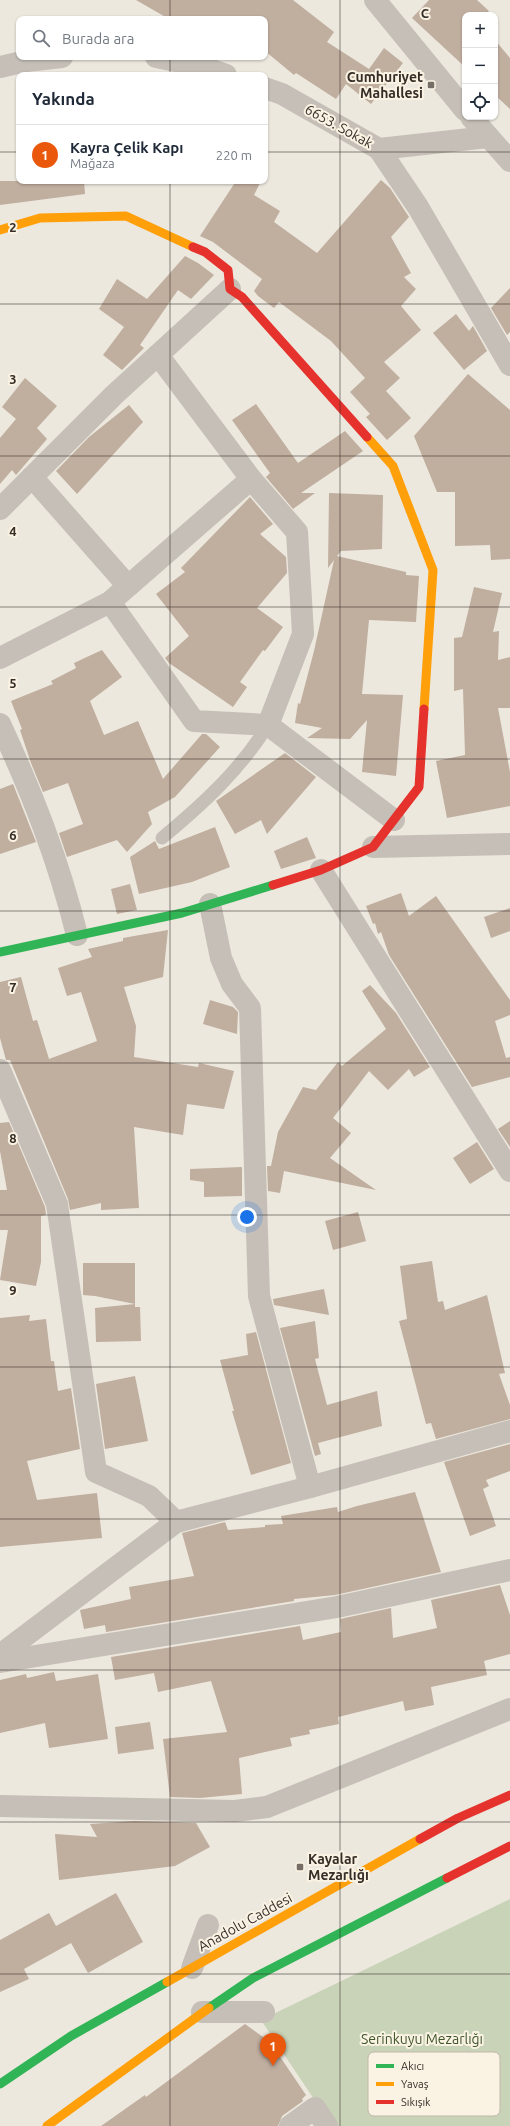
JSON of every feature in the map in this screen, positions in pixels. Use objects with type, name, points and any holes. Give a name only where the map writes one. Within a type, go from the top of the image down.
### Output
[{"type":"main road","points":[[0,230],[40,218],[126,216],[205,252],[228,270],[230,290],[242,297],[393,466],[433,570],[419,787],[373,847],[321,870],[182,913],[0,952]]},
{"type":"main road","name":"Anadolu Caddesi","points":[[0,2084],[71,2036],[458,1818],[510,1795]]},
{"type":"main road","points":[[47,2126],[202,2012],[253,1978],[510,1846]]},
{"type":"street","points":[[375,0],[462,106]]},
{"type":"street","points":[[0,67],[35,60]]},
{"type":"street","points":[[171,60],[200,66],[217,72]]},
{"type":"street","name":"6653. Sokak","points":[[268,89],[282,94],[379,149],[488,137]]},
{"type":"street","points":[[474,120],[510,161]]},
{"type":"street","points":[[379,149],[418,207],[510,365]]},
{"type":"street","points":[[0,509],[114,395],[230,290]]},
{"type":"street","points":[[158,356],[250,479],[297,532],[302,634],[268,725]]},
{"type":"street","points":[[32,477],[128,586]]},
{"type":"street","points":[[0,658],[110,602],[250,479]]},
{"type":"street","points":[[110,602],[194,721],[268,725],[394,820]]},
{"type":"street","points":[[0,724],[37,807],[51,843],[77,935]]},
{"type":"street","points":[[373,847],[510,844]]},
{"type":"street","points":[[321,870],[510,1171]]},
{"type":"street","points":[[210,904],[221,958],[232,984],[250,1008],[259,1296],[310,1487]]},
{"type":"street","points":[[0,1070],[57,1204],[96,1472],[149,1496],[176,1522]]},
{"type":"street","points":[[0,1655],[176,1522],[310,1487],[510,1431]]},
{"type":"street","points":[[0,1662],[337,1607],[510,1570]]},
{"type":"street","points":[[0,1806],[235,1811],[267,1807],[510,1709]]},
{"type":"street","points":[[192,1968],[208,1925]]},
{"type":"street","points":[[202,2012],[264,2012]]},
{"type":"street","points":[[290,2126],[315,2108],[327,2126]]},
{"type":"lane","points":[[162,838],[193,812],[236,770],[268,725]]},
{"type":"green space","name":"Serinkuyu Mezarlığı","points":[[510,1899],[510,2126],[332,2126],[261,2020]]},
{"type":"building","points":[[136,0],[293,0],[334,32],[327,42],[369,69],[384,48],[403,63],[371,104],[346,84],[336,99],[296,73],[294,75],[268,53],[268,16],[164,16]]},
{"type":"building","points":[[429,0],[477,0],[489,11],[462,12],[462,64],[412,18]]},
{"type":"building","points":[[498,44],[510,58],[510,109],[498,98]]},
{"type":"building","points":[[381,180],[390,188],[409,217],[391,237],[411,273],[404,277],[416,289],[401,306],[421,330],[384,362],[400,378],[386,391],[411,418],[387,440],[366,417],[370,414],[350,392],[365,378],[331,341],[279,302],[274,308],[258,296],[254,291],[262,279],[213,242],[200,236],[234,184],[260,184],[254,195],[280,211],[274,222],[317,253]]},
{"type":"building","points":[[0,181],[16,181],[16,184],[84,184],[85,194],[0,205]]},
{"type":"building","points":[[185,256],[198,263],[214,275],[191,299],[178,290],[140,345],[144,348],[122,370],[103,355],[124,327],[99,309],[117,279],[147,299]]},
{"type":"building","points":[[510,288],[510,332],[507,335],[491,308]]},
{"type":"building","points":[[456,314],[469,331],[473,326],[487,351],[464,370],[433,333]]},
{"type":"building","points":[[468,374],[510,410],[510,559],[491,560],[490,545],[455,546],[455,492],[437,492],[414,436]]},
{"type":"building","points":[[25,378],[57,406],[37,428],[47,439],[16,475],[12,470],[0,484],[0,438],[16,419],[2,407]]},
{"type":"building","points":[[256,404],[298,463],[345,431],[363,451],[301,493],[315,493],[293,509],[266,477],[270,473],[232,420]]},
{"type":"building","points":[[129,405],[143,422],[77,494],[56,471],[89,437]]},
{"type":"building","points":[[329,493],[383,495],[382,549],[341,551],[337,556],[406,572],[406,575],[419,576],[416,622],[369,620],[362,694],[403,695],[396,776],[362,772],[367,720],[350,739],[307,738],[322,728],[295,723],[298,703],[300,704],[314,651],[334,560],[328,568]]},
{"type":"building","points":[[250,497],[273,524],[260,534],[286,557],[287,573],[257,608],[283,627],[265,651],[263,650],[240,682],[247,687],[233,707],[169,663],[165,658],[189,636],[156,594],[185,572],[181,568]]},
{"type":"building","points":[[474,587],[502,593],[493,632],[499,631],[498,660],[510,657],[510,708],[498,708],[510,772],[510,806],[447,818],[436,761],[465,755],[463,689],[454,691],[454,638],[462,637]]},
{"type":"building","points":[[102,650],[122,677],[90,701],[104,735],[138,721],[163,779],[202,734],[206,734],[220,747],[175,797],[148,812],[152,824],[127,852],[117,840],[67,857],[59,833],[83,824],[68,783],[43,792],[31,763],[20,730],[22,729],[11,701],[53,684],[51,681],[76,668],[74,663]]},
{"type":"building","points":[[285,753],[316,777],[267,834],[261,820],[235,834],[216,801]]},
{"type":"building","points":[[13,784],[36,842],[0,854],[0,789]]},
{"type":"building","points":[[215,827],[230,867],[192,882],[139,894],[130,857],[155,841],[159,849]]},
{"type":"building","points":[[307,837],[316,858],[281,869],[274,851]]},
{"type":"building","points":[[130,884],[137,910],[117,914],[111,889]]},
{"type":"building","points":[[401,893],[409,916],[436,896],[510,1000],[510,1015],[495,1021],[506,1058],[510,1057],[510,1077],[472,1087],[389,955],[381,932],[378,934],[375,923],[373,924],[366,906]]},
{"type":"building","points":[[510,908],[510,931],[491,938],[484,917]]},
{"type":"building","points":[[168,930],[163,977],[124,987],[136,1026],[134,1057],[198,1067],[199,1063],[234,1071],[224,1109],[187,1104],[183,1135],[134,1127],[139,1208],[101,1210],[101,1203],[70,1210],[68,1199],[10,1060],[6,1060],[0,1038],[0,982],[21,977],[33,1021],[37,1020],[49,1059],[97,1041],[81,992],[67,996],[58,968],[92,957],[88,949],[123,941],[123,938]]},
{"type":"building","points":[[370,985],[396,1013],[430,1067],[414,1077],[409,1069],[388,1090],[369,1071],[333,1118],[351,1133],[330,1158],[376,1190],[284,1171],[280,1193],[268,1191],[267,1166],[271,1166],[278,1132],[303,1087],[316,1090],[338,1062],[342,1066],[386,1029],[362,991]]},
{"type":"building","points":[[210,1000],[233,1007],[238,1012],[237,1034],[203,1024]]},
{"type":"building","points":[[510,1121],[510,1147],[498,1129]]},
{"type":"building","points":[[9,1122],[45,1207],[46,1215],[41,1216],[41,1262],[36,1286],[0,1280],[8,1230],[0,1230],[0,1190],[7,1190],[0,1151],[0,1123]]},
{"type":"building","points":[[477,1142],[494,1169],[470,1184],[453,1158]]},
{"type":"building","points":[[242,1167],[242,1196],[204,1197],[204,1182],[190,1180],[190,1169]]},
{"type":"building","points":[[358,1212],[366,1241],[333,1250],[325,1221]]},
{"type":"building","points":[[432,1261],[438,1302],[443,1301],[445,1310],[487,1295],[505,1373],[499,1374],[510,1405],[510,1419],[436,1439],[431,1423],[426,1424],[399,1321],[407,1319],[400,1266]]},
{"type":"building","points":[[83,1263],[135,1263],[135,1304],[83,1295]]},
{"type":"building","points":[[324,1289],[329,1315],[274,1305],[273,1299]]},
{"type":"building","points":[[135,1304],[135,1307],[140,1307],[141,1341],[96,1342],[95,1308]]},
{"type":"building","points":[[30,1315],[29,1321],[46,1319],[51,1361],[54,1361],[58,1391],[71,1388],[80,1449],[27,1461],[37,1500],[97,1493],[102,1538],[0,1547],[0,1318]]},
{"type":"building","points":[[315,1321],[319,1358],[315,1359],[327,1405],[377,1391],[382,1426],[318,1443],[321,1454],[315,1456],[280,1328]]},
{"type":"building","points":[[256,1332],[291,1463],[251,1475],[232,1411],[234,1411],[220,1360],[248,1355],[246,1334]]},
{"type":"building","points":[[135,1376],[148,1441],[105,1449],[96,1384]]},
{"type":"building","points":[[510,1444],[510,1471],[486,1480],[489,1486],[483,1489],[496,1526],[470,1536],[444,1462]]},
{"type":"building","points":[[415,1492],[441,1572],[335,1595],[294,1599],[294,1601],[106,1632],[105,1625],[84,1629],[80,1610],[131,1599],[129,1587],[194,1576],[182,1533],[225,1522],[228,1530],[283,1524],[281,1516],[337,1507],[338,1512]]},
{"type":"building","points":[[500,1585],[510,1615],[510,1654],[484,1661],[487,1675],[431,1687],[434,1705],[405,1711],[403,1701],[338,1717],[339,1724],[309,1730],[310,1734],[290,1738],[292,1746],[239,1758],[242,1794],[200,1798],[170,1797],[163,1739],[227,1732],[211,1681],[158,1692],[154,1673],[115,1680],[111,1657],[300,1626],[303,1640],[341,1632],[340,1619],[391,1608],[393,1638],[437,1628],[431,1600]]},
{"type":"building","points":[[54,1672],[56,1681],[98,1674],[108,1739],[49,1748],[45,1723],[0,1733],[0,1680],[26,1674],[27,1678]]},
{"type":"building","points":[[150,1722],[154,1749],[118,1754],[115,1727]]},
{"type":"building","points":[[134,1821],[196,1823],[210,1847],[175,1866],[59,1880],[55,1834],[97,1837],[90,1824]]},
{"type":"building","points":[[116,1893],[143,1942],[88,1973],[71,1943],[24,1969],[29,1979],[0,1992],[0,1940],[49,1913],[56,1926]]},
{"type":"building","points":[[245,2024],[270,2042],[306,2095],[302,2099],[303,2101],[282,2116],[278,2126],[101,2126],[145,2095],[146,2097]]},
{"type":"traffic: fast","points":[[0,952],[182,913],[273,885]]},
{"type":"traffic: fast","points":[[209,2008],[253,1978],[447,1878]]},
{"type":"traffic: fast","points":[[0,2084],[71,2036],[167,1982]]},
{"type":"traffic: slow","points":[[0,230],[40,218],[126,216],[193,247]]},
{"type":"traffic: slow","points":[[367,437],[393,466],[433,570],[424,709]]},
{"type":"traffic: slow","points":[[167,1982],[420,1839]]},
{"type":"traffic: slow","points":[[47,2126],[209,2008]]},
{"type":"traffic: jam","points":[[193,247],[205,252],[228,270],[230,289],[242,297],[367,437]]},
{"type":"traffic: jam","points":[[273,885],[321,870],[373,847],[419,787],[424,709]]},
{"type":"traffic: jam","points":[[420,1839],[458,1818],[510,1795]]},
{"type":"traffic: jam","points":[[447,1878],[510,1846]]},
{"type":"place","name":"Cumhuriyet Mahallesi","points":[[431,85]]},
{"type":"place","name":"Kayalar Mezarlığı","points":[[300,1867]]},
{"type":"place","name":"Kayra Çelik Kapı","points":[[273,2066]]}]
